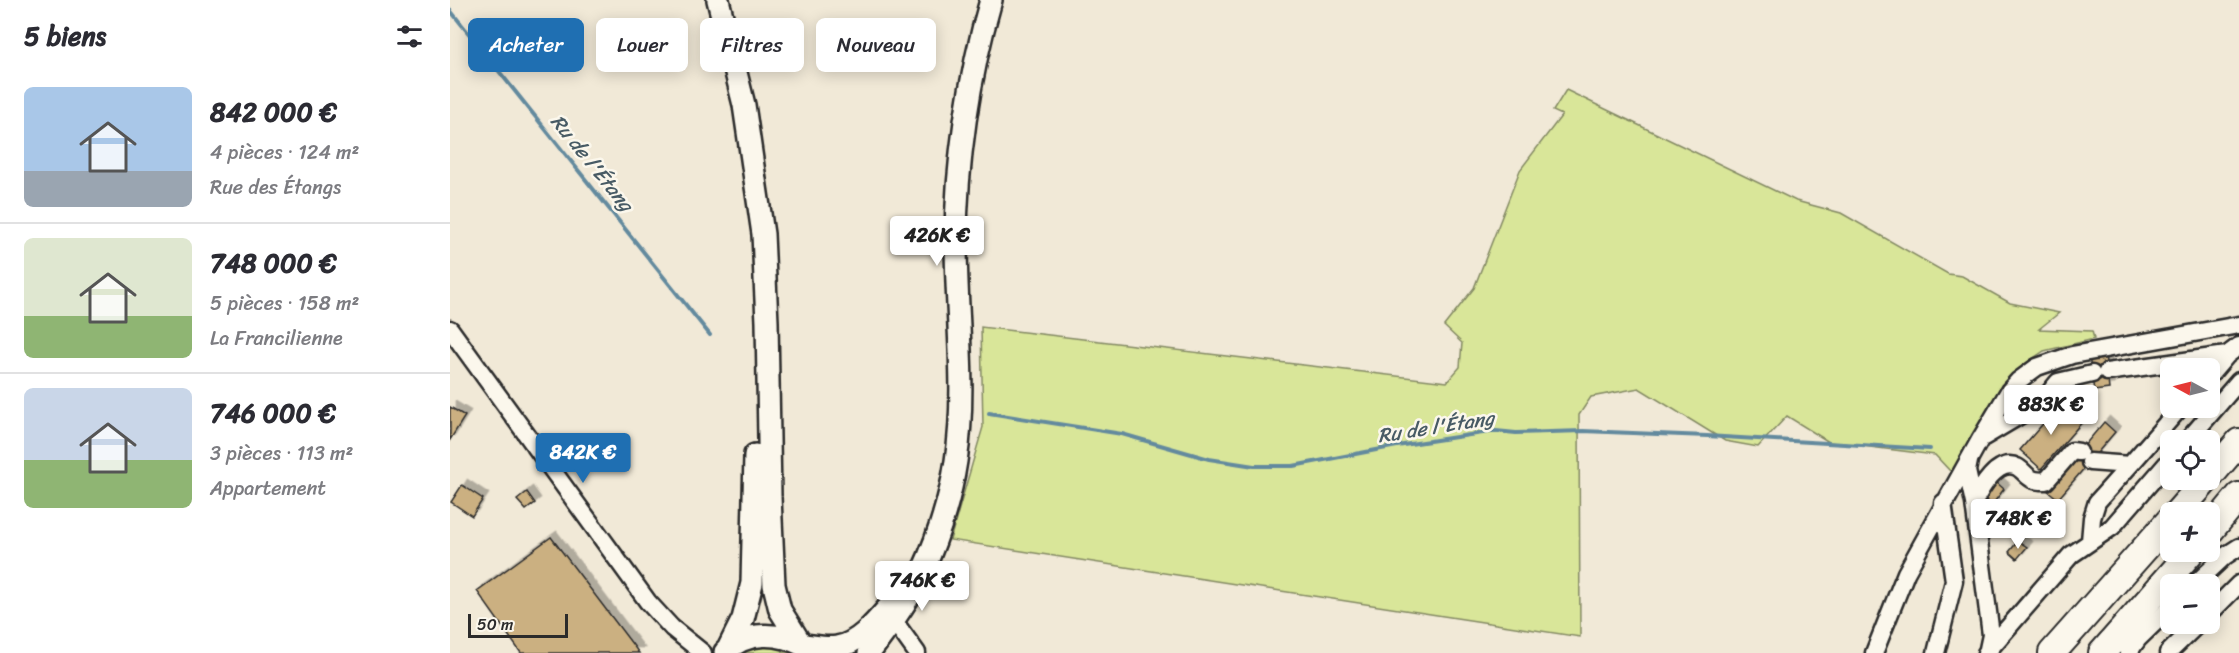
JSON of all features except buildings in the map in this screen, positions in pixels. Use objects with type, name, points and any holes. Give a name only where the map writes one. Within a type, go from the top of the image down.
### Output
[{"type":"highway","points":[[2220,464],[2239,442]]},
{"type":"highway","points":[[2187,502],[2197,490]]},
{"type":"highway","points":[[2220,519],[2239,496]]},
{"type":"highway","points":[[2052,653],[2160,531]]},
{"type":"highway","points":[[2102,653],[2182,562]]},
{"type":"main road","points":[[718,0],[744,105],[764,245],[774,585],[780,610],[807,647]]},
{"type":"main road","points":[[869,653],[894,621],[916,584],[947,505],[956,460],[960,389],[956,240],[959,176],[969,102],[991,0]]},
{"type":"main road","points":[[726,651],[748,606],[754,559],[753,169]]},
{"type":"main road","points":[[726,651],[744,640],[762,636],[780,636],[807,647],[838,647],[853,641],[897,597],[932,546]]},
{"type":"street","points":[[1874,653],[1906,573],[1943,503],[2009,391],[2027,373],[2037,367],[2072,355],[2239,325]]},
{"type":"street","points":[[450,329],[648,602],[672,628],[704,653]]},
{"type":"street","points":[[1981,438],[2041,403],[2058,382],[2233,351]]},
{"type":"street","points":[[2220,365],[2233,351]]},
{"type":"street","points":[[2197,430],[2239,381]]},
{"type":"street","points":[[2090,541],[2091,518],[2097,502],[2171,418]]},
{"type":"street","points":[[1974,503],[1979,492],[2000,466],[2010,464],[2018,467],[2031,479],[2046,481],[2072,451],[2084,457],[2130,465]]},
{"type":"street","points":[[1969,460],[1967,471],[1974,503],[1991,635],[1987,651]]},
{"type":"street","points":[[1987,651],[2072,555],[2112,527],[2160,472]]},
{"type":"street","points":[[1936,653],[1954,581],[1943,503]]},
{"type":"street","points":[[2206,574],[2225,556],[2239,547]]},
{"type":"street","points":[[2220,603],[2239,584]]},
{"type":"street","points":[[2128,653],[2138,639],[2160,618]]},
{"type":"street","points":[[894,621],[917,653]]},
{"type":"street","points":[[2168,653],[2188,634]]},
{"type":"green space","points":[[1566,90],[1796,201],[1841,213],[1948,274],[1962,276],[2010,303],[2059,313],[2039,329],[2092,331],[2094,339],[2044,351],[2023,365],[2001,389],[1973,443],[1951,472],[1935,455],[1829,442],[1787,416],[1758,447],[1725,441],[1639,388],[1591,397],[1579,415],[1580,637],[950,540],[983,427],[981,327],[1447,382],[1460,367],[1462,343],[1444,326],[1474,288],[1520,170],[1562,115],[1553,111]]},
{"type":"green space","points":[[759,642],[802,653],[735,653]]},
{"type":"waterway","name":"Ru de l'Étang","points":[[450,10],[710,335]]},
{"type":"waterway","name":"Ru de l'Étang","points":[[989,413],[1122,434],[1209,459],[1254,466],[1293,466],[1397,446],[1496,431],[1516,433],[1583,431],[1707,436],[1930,449]]}]
